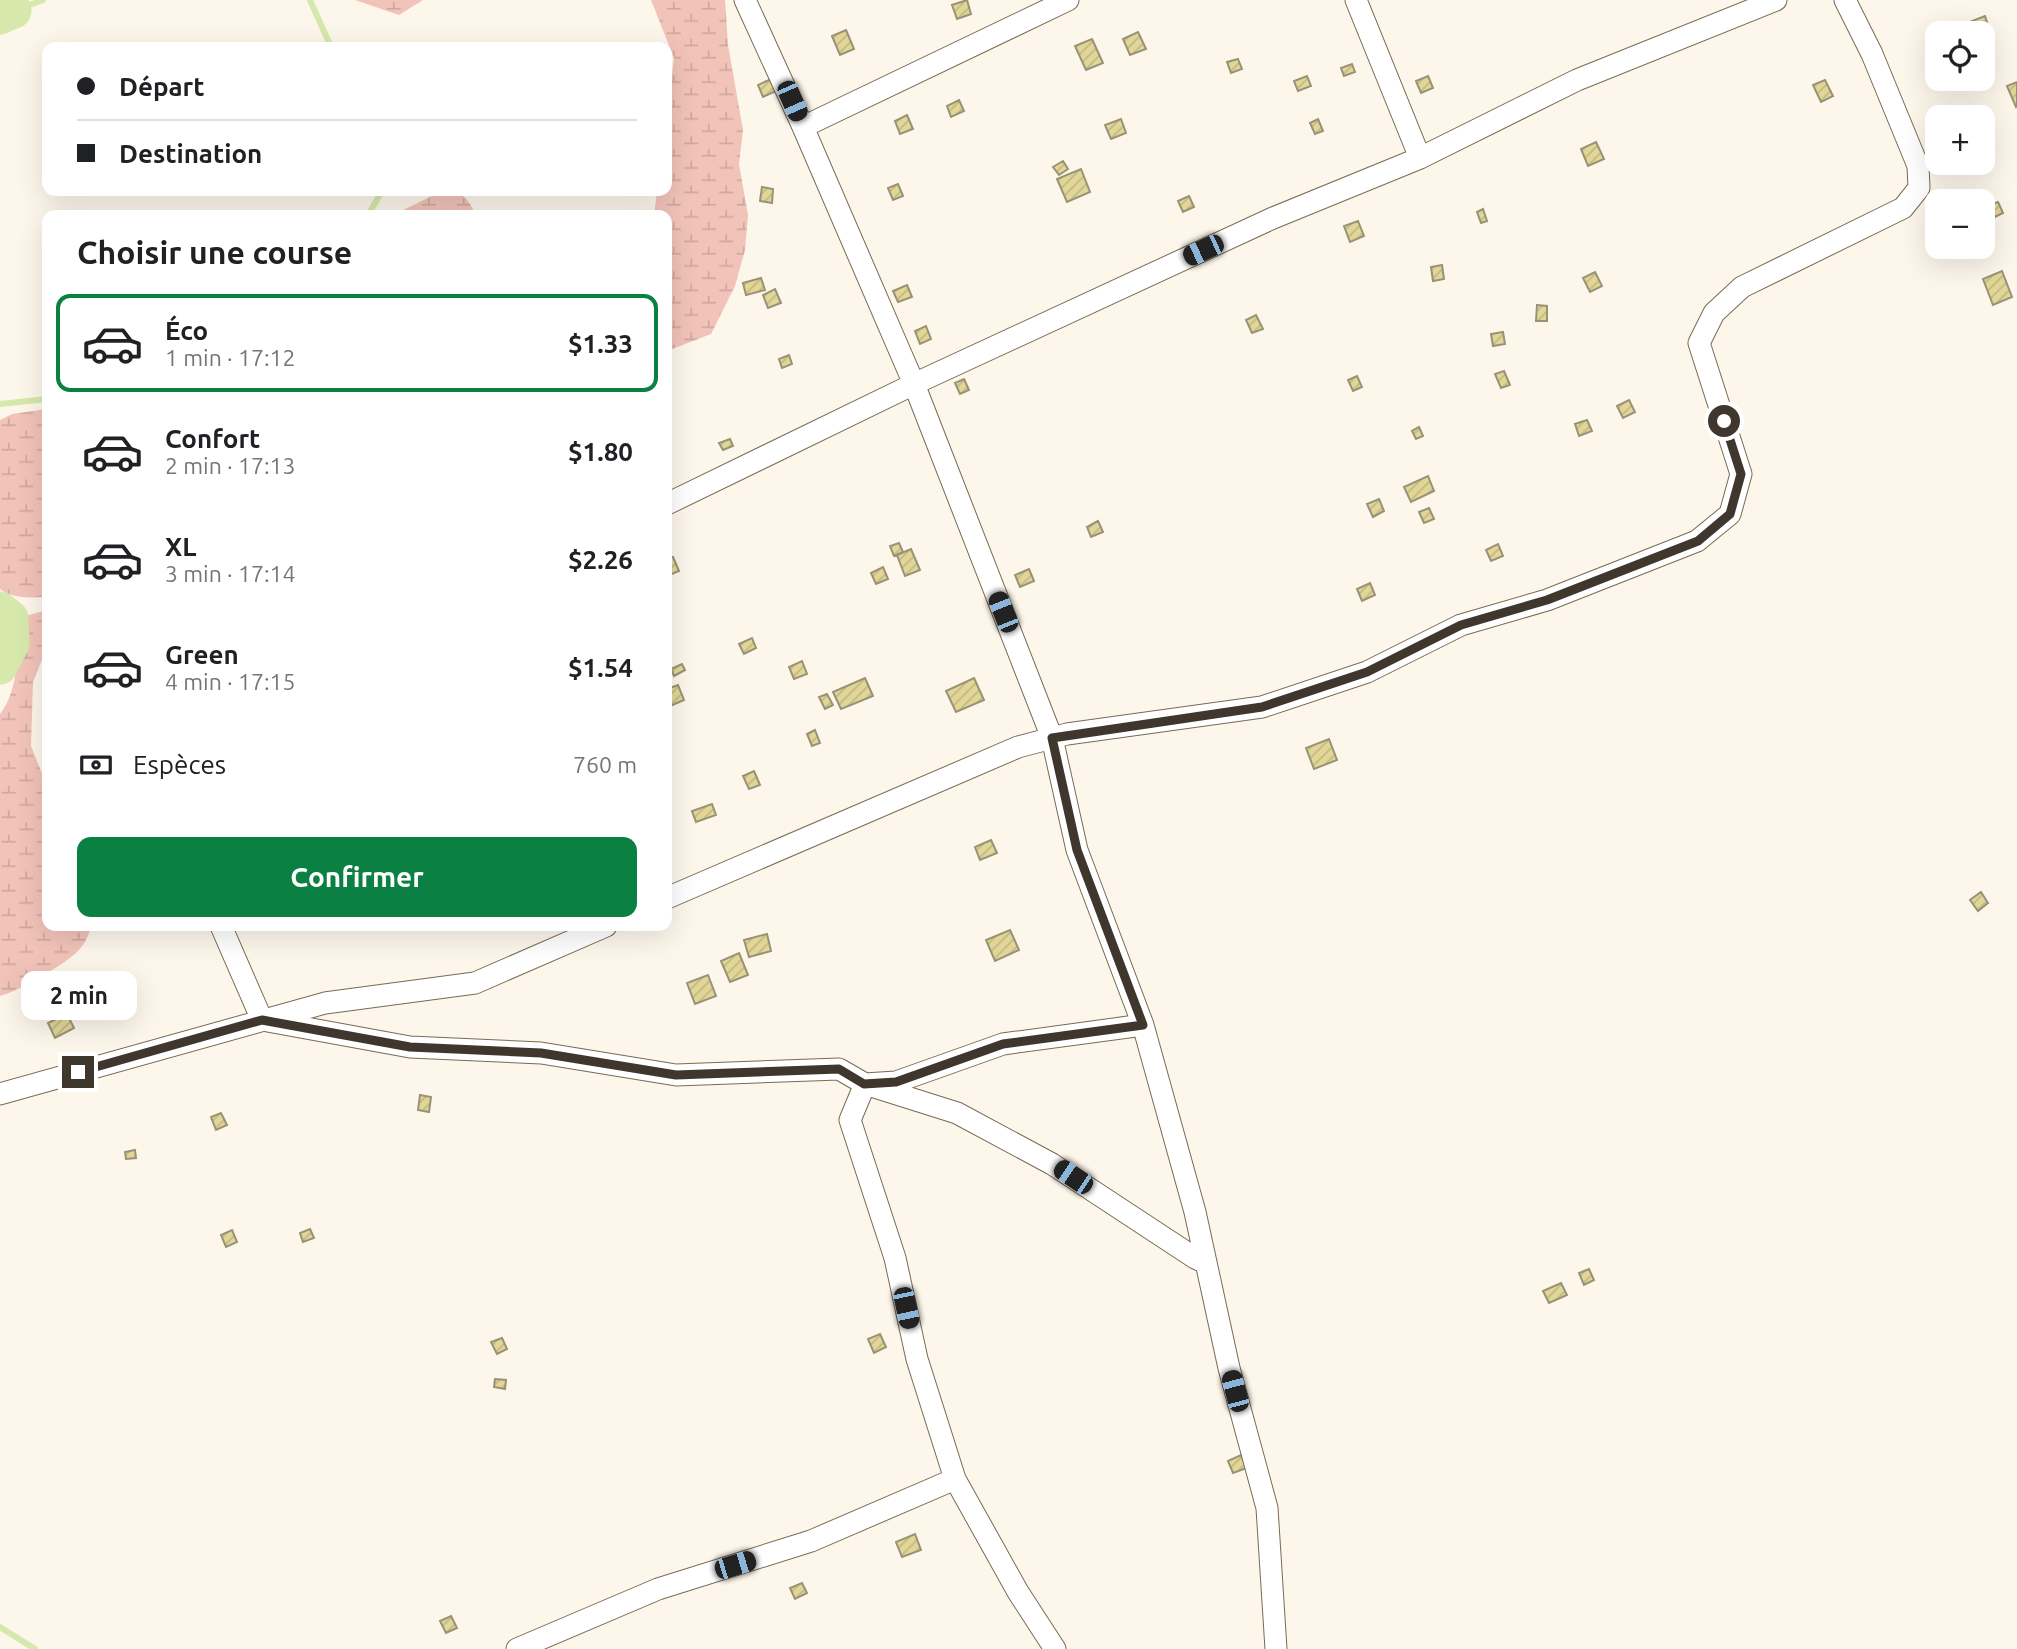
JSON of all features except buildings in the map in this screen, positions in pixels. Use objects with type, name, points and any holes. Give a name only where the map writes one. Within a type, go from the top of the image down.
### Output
[{"type":"street","points":[[745,0],[914,384],[1052,738],[1077,850],[1143,1025],[1195,1212],[1229,1368],[1267,1508],[1276,1649]]},
{"type":"street","points":[[803,127],[1068,0]]},
{"type":"street","points":[[1356,0],[1420,158]]},
{"type":"street","points":[[672,503],[914,384],[1273,218],[1420,158],[1577,80],[1776,0]]},
{"type":"street","points":[[672,896],[1018,747],[1052,738],[1262,707],[1367,672],[1461,625],[1547,600],[1698,541],[1730,514],[1741,474],[1699,343],[1714,313],[1742,287],[1903,208],[1919,188],[1918,166],[1872,54],[1844,0]]},
{"type":"street","points":[[223,931],[262,1020]]},
{"type":"street","points":[[0,1094],[325,1003],[475,983],[595,931]]},
{"type":"street","points":[[262,1020],[410,1047],[541,1053],[676,1075],[839,1069],[864,1084],[957,1112],[1052,1164],[1206,1263]]},
{"type":"street","points":[[864,1084],[896,1082],[1003,1044],[1143,1025]]},
{"type":"street","points":[[864,1084],[850,1120],[895,1258],[918,1359],[955,1479],[1018,1592],[1055,1649]]},
{"type":"street","points":[[517,1649],[658,1589],[811,1541],[955,1479]]},
{"type":"green space","points":[[355,0],[423,0],[399,15]]},
{"type":"green space","points":[[651,0],[725,0],[728,45],[743,130],[739,164],[748,215],[745,250],[735,286],[711,334],[672,349],[672,210],[655,210],[656,196],[672,196],[674,58],[672,42],[668,42]]},
{"type":"green space","points":[[432,196],[463,196],[473,210],[403,210]]},
{"type":"green space","points":[[42,410],[42,596],[22,597],[0,589],[0,420],[12,414]]},
{"type":"green space","points":[[42,611],[42,660],[33,682],[31,746],[42,774],[42,931],[90,931],[85,942],[71,957],[29,983],[0,996],[0,714],[14,681],[18,618]]},
{"type":"waterway","points":[[0,17],[14,11],[10,0]]},
{"type":"waterway","points":[[14,11],[43,0]]},
{"type":"waterway","points":[[310,0],[329,42]]},
{"type":"waterway","points":[[371,210],[379,196]]},
{"type":"waterway","points":[[0,404],[42,400]]},
{"type":"waterway","points":[[0,609],[11,618],[12,644],[0,667]]},
{"type":"waterway","points":[[0,1627],[35,1649]]},
{"type":"route","points":[[78,1072],[262,1020],[410,1047],[541,1053],[676,1075],[839,1069],[864,1084],[896,1082],[1003,1044],[1143,1025],[1077,850],[1052,738],[1262,707],[1367,672],[1461,625],[1547,600],[1698,541],[1730,514],[1741,474],[1724,421]]}]
